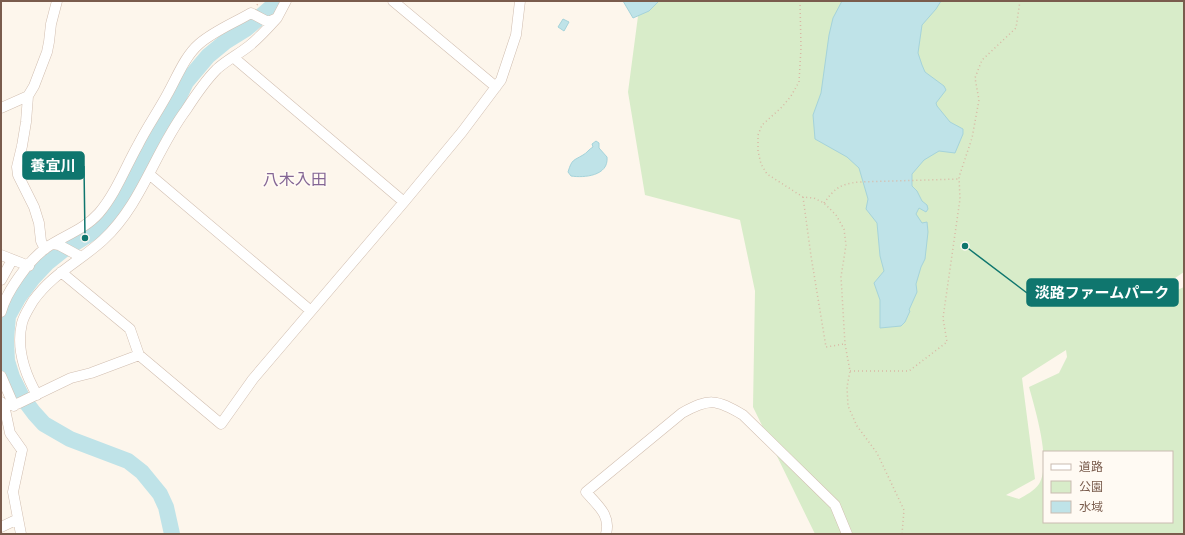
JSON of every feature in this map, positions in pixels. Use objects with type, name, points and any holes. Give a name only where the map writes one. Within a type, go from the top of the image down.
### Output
[{"type":"street","points":[[57,1],[51,24],[47,52],[34,86],[28,96],[26,122],[17,171],[34,207],[39,223],[41,241],[81,257]]},
{"type":"street","points":[[37,396],[30,384],[23,360],[20,336],[22,323],[28,309],[43,288],[61,272],[93,248],[116,227],[129,211],[185,111],[216,71],[226,61],[255,41],[286,1]]},
{"type":"street","points":[[393,1],[496,87]]},
{"type":"street","points":[[61,272],[130,329],[139,355],[221,424],[253,379],[404,202],[462,132],[501,80],[516,35],[520,1]]},
{"type":"street","points":[[1,312],[4,302],[13,286],[29,266],[53,246],[79,230],[98,214],[104,206],[117,187],[144,134],[192,52],[209,38],[251,13],[272,20]]},
{"type":"street","points":[[233,56],[404,202]]},
{"type":"street","points":[[1,108],[28,96]]},
{"type":"street","points":[[149,174],[311,311]]},
{"type":"street","points":[[1,255],[29,266]]},
{"type":"street","points":[[1,280],[12,260]]},
{"type":"street","points":[[9,404],[37,396],[71,378],[91,373],[139,355]]},
{"type":"street","points":[[1,376],[9,404],[10,433],[22,450],[13,492],[21,534]]},
{"type":"street","points":[[606,534],[608,527],[607,518],[586,492],[682,413],[696,405],[709,402],[725,404],[743,414],[835,505],[847,534]]},
{"type":"street","points":[[1,527],[18,519]]},
{"type":"path","points":[[800,1],[801,48],[799,82],[792,96],[782,108],[762,125],[758,134],[758,151],[761,164],[767,174],[803,197],[814,198],[824,203],[836,215],[844,229],[846,245],[841,277],[845,344],[850,371],[847,387],[848,406],[857,426],[877,454],[904,510],[902,534]]},
{"type":"path","points":[[850,371],[910,371],[947,342],[943,318],[960,199],[960,179],[972,138],[979,100],[975,78],[982,60],[1016,28],[1020,1]]},
{"type":"path","points":[[824,203],[832,192],[845,183],[960,179]]},
{"type":"path","points":[[803,197],[826,347],[845,344]]},
{"type":"green space","points":[[640,1],[1184,1],[1184,272],[1154,292],[1175,291],[1184,287],[1184,534],[815,534],[753,407],[755,291],[740,220],[645,195],[628,92]],"holes":[[[1066,350],[1067,357],[1059,373],[1029,387],[1038,422],[1043,451],[1173,451],[1173,523],[1043,523],[1043,475],[1039,484],[1032,491],[1019,499],[1006,495],[1035,479],[1022,378]]]},
{"type":"water","points":[[623,1],[659,1],[649,11],[633,18]]},
{"type":"water","points":[[842,1],[941,1],[922,25],[918,53],[925,72],[944,86],[946,90],[936,103],[937,106],[950,122],[963,129],[963,134],[955,153],[939,151],[924,160],[912,174],[912,186],[917,191],[922,201],[927,205],[928,209],[926,212],[919,208],[916,214],[922,223],[927,222],[928,232],[925,259],[916,284],[917,292],[905,322],[901,326],[880,328],[880,300],[874,283],[884,271],[880,256],[877,223],[866,209],[868,199],[859,168],[847,157],[815,139],[813,115],[821,93],[829,35],[833,18]]},
{"type":"water","points":[[563,19],[569,22],[564,31],[558,27]]},
{"type":"water","points":[[596,141],[599,143],[599,148],[607,157],[607,163],[604,168],[600,172],[589,176],[571,176],[568,172],[572,162],[593,147],[592,144]]},
{"type":"waterway","points":[[172,534],[166,507],[160,494],[142,472],[128,461],[70,439],[44,424],[34,413],[22,397],[12,377],[7,361],[6,339],[8,316],[18,298],[33,278],[47,263],[62,251],[98,229],[120,204],[157,131],[177,101],[186,82],[208,56],[225,42],[246,29],[277,1]]},
{"type":"place","name":"養宜川","points":[[85,238]]},
{"type":"place","name":"淡路ファームパーク","points":[[965,246]]},
{"type":"district","name":"八木入田","points":[[295,179]]}]
